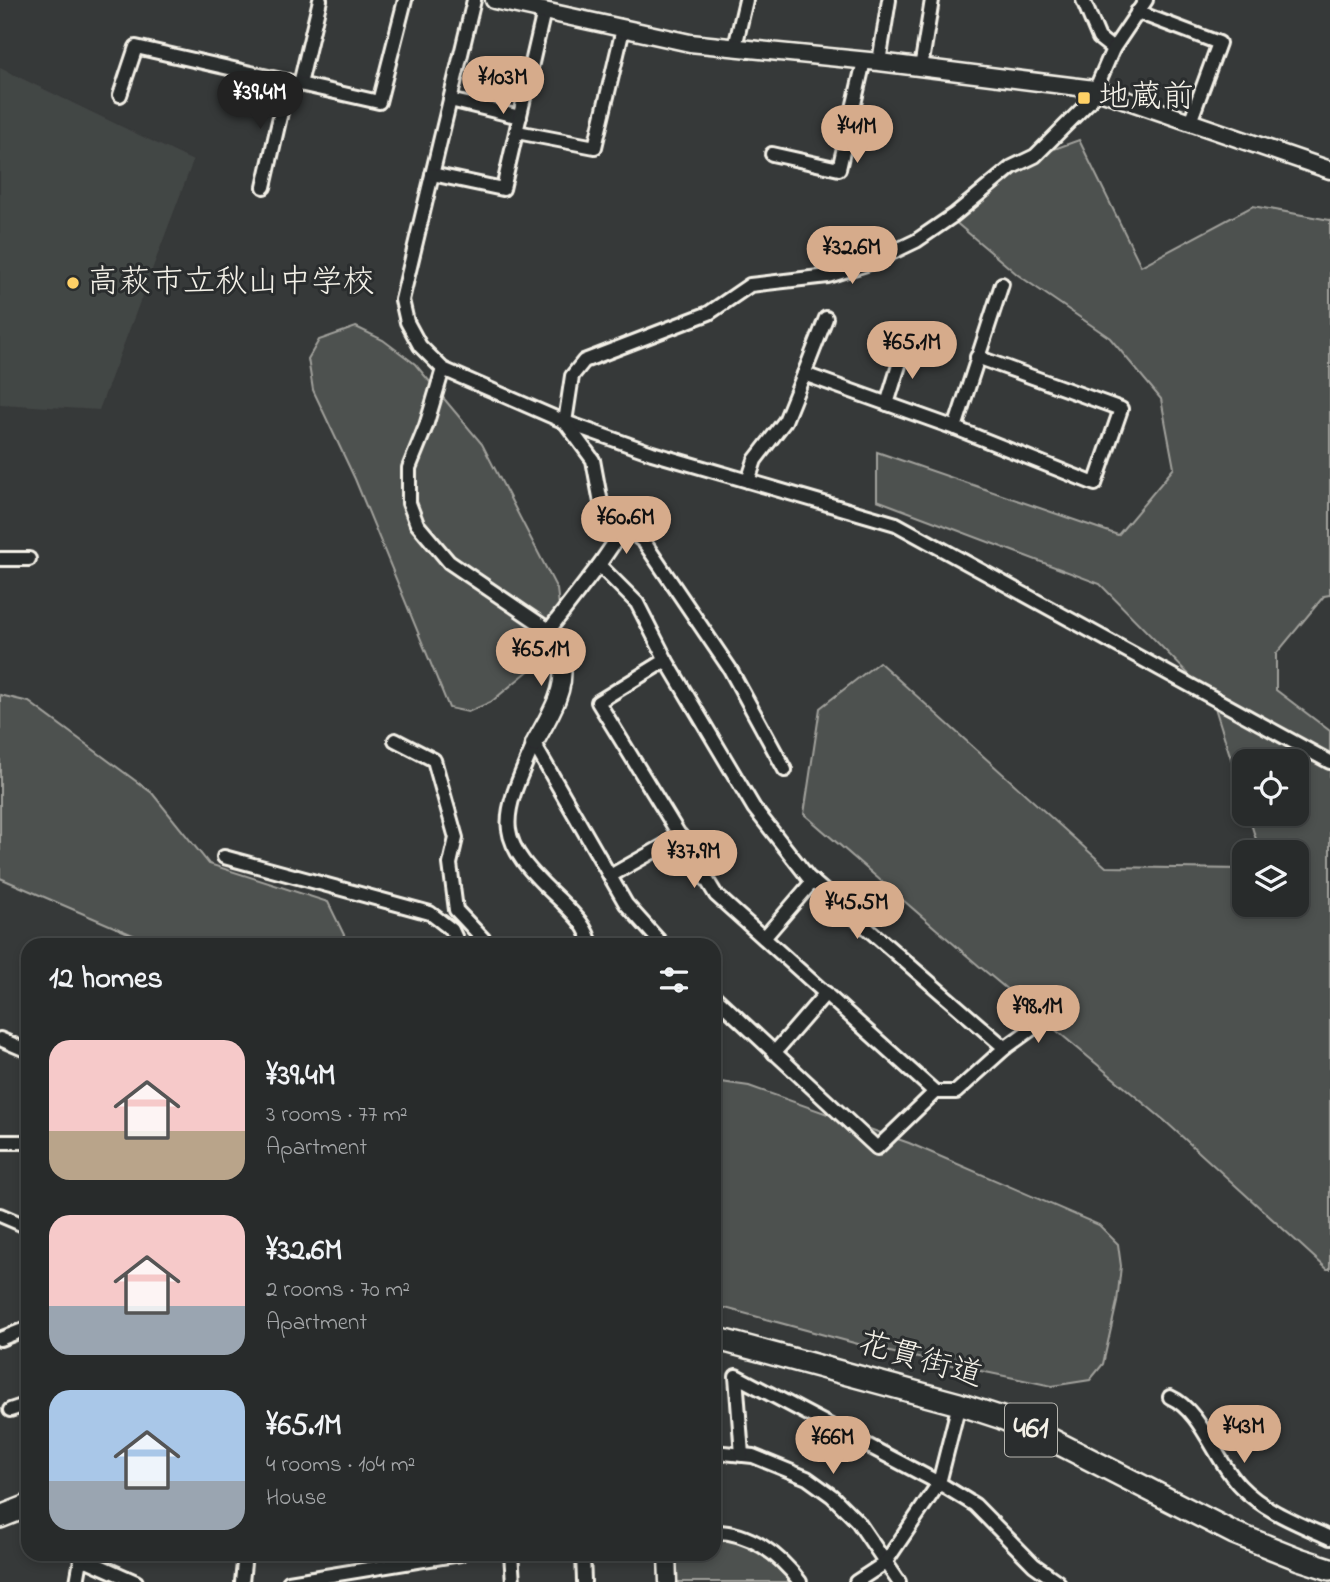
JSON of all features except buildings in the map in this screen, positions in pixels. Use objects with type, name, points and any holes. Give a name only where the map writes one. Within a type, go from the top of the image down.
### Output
[{"type":"highway","name":"花貫街道","points":[[721,1340],[1002,1418],[1048,1438],[1234,1533],[1330,1569]]},
{"type":"highway","points":[[0,1517],[21,1509]]},
{"type":"street","points":[[264,187],[320,0]]},
{"type":"street","points":[[120,95],[136,47],[379,102],[405,0]]},
{"type":"street","points":[[474,0],[402,300],[407,322],[420,346],[443,369],[565,422],[652,453],[896,524],[1330,762]]},
{"type":"street","points":[[494,0],[690,43],[872,61],[1094,89],[1330,170]]},
{"type":"street","points":[[735,47],[746,0]]},
{"type":"street","points":[[772,153],[839,169],[889,0]]},
{"type":"street","points":[[921,68],[932,0]]},
{"type":"street","points":[[1083,0],[1099,38],[1113,49]]},
{"type":"street","points":[[785,770],[730,669],[644,542],[602,508],[593,460],[565,422],[572,376],[584,361],[709,313],[750,285],[828,276],[870,263],[916,241],[954,215],[1012,167],[1035,156],[1091,100],[1113,49],[1146,0]]},
{"type":"street","points":[[432,174],[503,189],[544,11]]},
{"type":"street","points":[[1138,12],[1219,43],[1190,122]]},
{"type":"street","points":[[517,132],[595,147],[623,29]]},
{"type":"street","points":[[450,100],[520,117]]},
{"type":"street","points":[[955,428],[1002,284]]},
{"type":"street","points":[[748,481],[755,460],[785,422],[826,318]]},
{"type":"street","points":[[887,404],[904,349]]},
{"type":"street","points":[[804,374],[955,428],[1095,484],[1121,409],[977,357]]},
{"type":"street","points":[[443,369],[426,425],[409,468],[409,503],[417,524],[449,562],[549,630],[562,667],[562,680],[558,699],[512,794],[508,814],[510,837],[530,872],[571,910],[585,927],[589,938]]},
{"type":"street","points":[[549,630],[625,527]]},
{"type":"street","points":[[0,559],[29,559]]},
{"type":"street","points":[[599,565],[637,603],[666,660],[754,808],[813,881],[1005,1048]]},
{"type":"street","points":[[666,660],[598,702],[716,895],[935,1092],[956,1092],[1005,1048],[1051,1015]]},
{"type":"street","points":[[395,740],[434,760],[456,838],[450,864],[456,910],[482,938]]},
{"type":"street","points":[[534,744],[626,904],[657,938]]},
{"type":"street","points":[[610,876],[681,836]]},
{"type":"street","points":[[223,857],[430,913],[452,930],[456,938]]},
{"type":"street","points":[[764,938],[813,881]]},
{"type":"street","points":[[774,1054],[826,993]]},
{"type":"street","points":[[721,1003],[877,1148],[935,1092]]},
{"type":"street","points":[[0,1039],[21,1048]]},
{"type":"street","points":[[0,1142],[21,1142]]},
{"type":"street","points":[[0,1215],[21,1224]]},
{"type":"street","points":[[0,1339],[21,1331]]},
{"type":"street","points":[[742,1455],[736,1376],[939,1483],[975,1505],[1034,1565],[1058,1582]]},
{"type":"street","points":[[1170,1397],[1192,1415],[1240,1486],[1265,1507],[1330,1538]]},
{"type":"street","points":[[856,1582],[885,1563],[939,1483],[959,1404]]},
{"type":"street","points":[[10,1410],[21,1406]]},
{"type":"street","points":[[721,1453],[753,1455],[780,1465],[807,1478],[832,1496],[858,1522],[899,1582]]},
{"type":"street","points":[[721,1533],[736,1534],[765,1547],[800,1582]]},
{"type":"street","points":[[77,1582],[81,1561]]},
{"type":"street","points":[[92,1561],[136,1582]]},
{"type":"street","points":[[242,1582],[244,1561]]},
{"type":"street","points":[[289,1582],[417,1561]]},
{"type":"street","points":[[512,1561],[513,1582]]},
{"type":"street","points":[[583,1561],[584,1582]]},
{"type":"street","points":[[667,1561],[668,1582]]},
{"type":"shaded area","name":"高萩市立秋山中学校","points":[[0,68],[193,161],[99,410],[0,404]]},
{"type":"shaded area","points":[[1079,140],[1141,266],[1253,206],[1330,220],[1330,595],[1324,596],[1276,654],[1276,690],[1330,731],[1330,1269],[1165,1121],[979,966],[804,814],[820,708],[879,662],[1106,867],[1232,869],[1232,917],[1309,917],[1309,840],[1256,840],[1252,826],[1309,826],[1309,749],[1232,749],[1232,762],[1212,698],[1100,584],[877,500],[877,452],[1118,535],[1174,468],[1161,399],[1110,338],[1018,275],[954,221],[1021,161]]},
{"type":"shaded area","points":[[356,327],[383,340],[415,364],[482,444],[557,589],[561,622],[559,635],[532,668],[491,702],[468,712],[449,708],[355,479],[313,390],[308,359],[319,340]]},
{"type":"shaded area","points":[[0,695],[29,702],[152,793],[209,864],[328,902],[346,938],[140,938],[0,878]]},
{"type":"shaded area","points":[[721,1082],[749,1086],[909,1143],[1099,1225],[1118,1244],[1121,1266],[1117,1302],[1103,1364],[1090,1380],[1052,1386],[880,1350],[721,1307]]},
{"type":"shaded area","points":[[721,1534],[752,1541],[800,1582],[668,1582],[667,1561],[721,1561]]},
{"type":"place","name":"地蔵前","points":[[1084,98]]},
{"type":"place","name":"高萩市立秋山中学校","points":[[73,283]]}]
